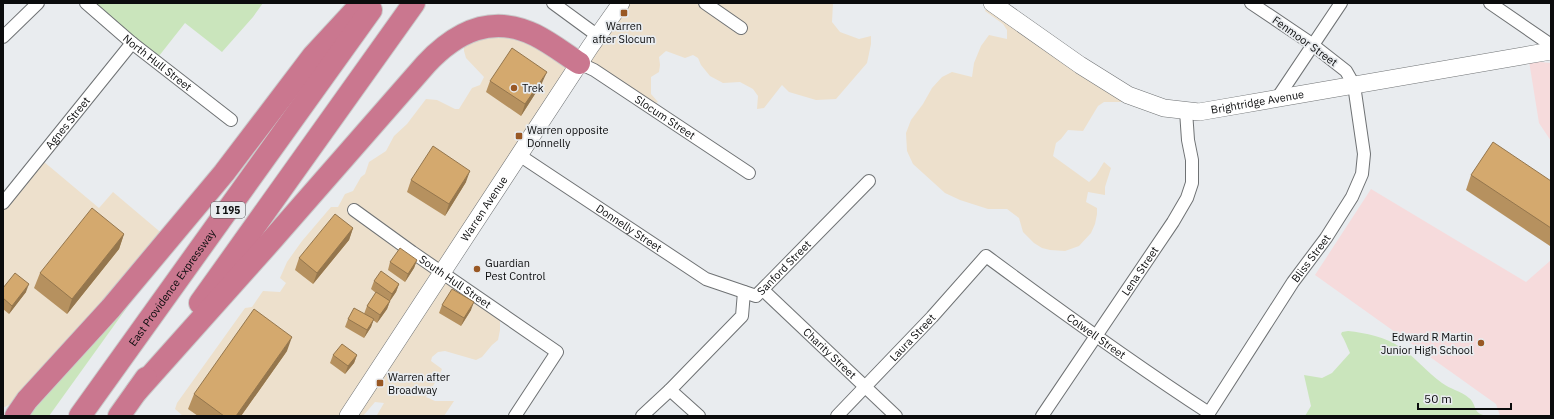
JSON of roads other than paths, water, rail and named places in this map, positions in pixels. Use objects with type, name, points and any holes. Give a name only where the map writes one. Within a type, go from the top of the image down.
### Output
[{"type":"highway","points":[[3,416],[21,408],[114,305],[224,173],[313,56],[362,3]]},
{"type":"highway","name":"East Providence Expressway","points":[[80,416],[376,3]]},
{"type":"highway","name":"I 195","points":[[119,416],[414,3]]},
{"type":"highway","points":[[137,391],[443,46],[463,34],[483,28],[505,26],[530,33],[544,40],[579,63]]},
{"type":"street","points":[[3,38],[38,3]]},
{"type":"street","name":"North Hull Street","points":[[86,3],[132,43],[231,120]]},
{"type":"street","points":[[553,3],[598,36]]},
{"type":"street","name":"Warren Avenue","points":[[348,416],[579,63],[622,3]]},
{"type":"street","points":[[705,3],[741,28]]},
{"type":"street","name":"Fenmoor Street","points":[[1251,3],[1312,45],[1346,71],[1354,85]]},
{"type":"street","points":[[1276,100],[1341,3]]},
{"type":"street","points":[[1490,3],[1551,45]]},
{"type":"street","name":"Brightridge Avenue","points":[[1001,5],[1080,65],[1128,95],[1146,103],[1164,108],[1186,111],[1199,112],[1276,100],[1551,51]]},
{"type":"street","name":"Agnes Street","points":[[3,202],[132,43]]},
{"type":"street","name":"Slocum Street","points":[[579,63],[594,70],[749,173]]},
{"type":"street","name":"Bliss Street","points":[[1208,414],[1293,282],[1326,238],[1352,197],[1362,174],[1364,154],[1354,85]]},
{"type":"street","name":"Lena Street","points":[[1042,416],[1173,222],[1187,198],[1192,183],[1192,160],[1188,140],[1186,111]]},
{"type":"street","name":"Donnelly Street","points":[[519,155],[706,279],[744,292]]},
{"type":"street","name":"Sanford Street","points":[[642,416],[670,390],[742,316],[744,292],[756,296],[763,290],[869,181]]},
{"type":"street","name":"South Hull Street","points":[[354,210],[558,352],[515,416]]},
{"type":"street","name":"Colwell Street","points":[[986,256],[1095,336],[1208,414]]},
{"type":"street","name":"Laura Street","points":[[837,416],[932,317],[986,256]]},
{"type":"street","name":"Charity Street","points":[[763,290],[896,416]]},
{"type":"street","points":[[670,390],[699,416]]},
{"type":"place","name":"Warren after Slocum","points":[[624,13]]},
{"type":"place","name":"Trek","points":[[514,88]]},
{"type":"place","name":"Warren opposite Donnelly","points":[[519,136]]},
{"type":"place","name":"Guardian Pest Control","points":[[477,269]]},
{"type":"place","name":"Edward R Martin Junior High School","points":[[1481,343]]},
{"type":"place","name":"Warren after Broadway","points":[[380,383]]}]
